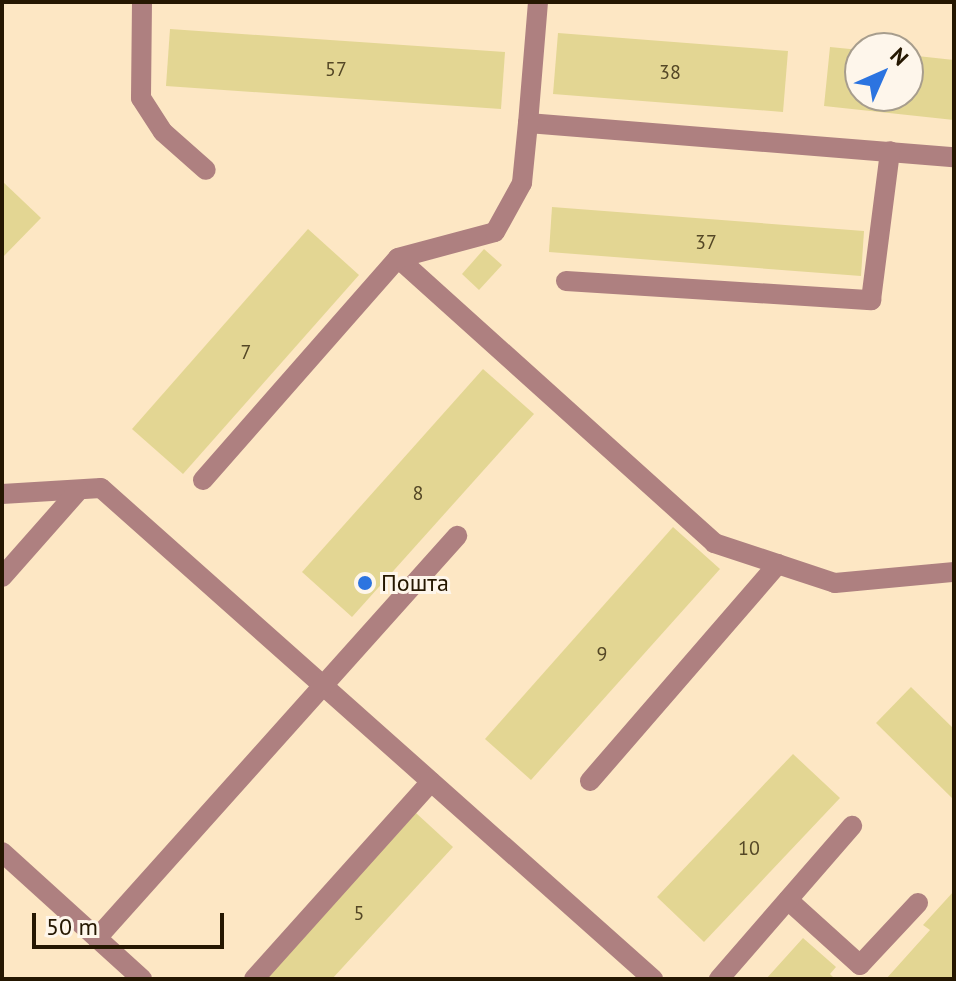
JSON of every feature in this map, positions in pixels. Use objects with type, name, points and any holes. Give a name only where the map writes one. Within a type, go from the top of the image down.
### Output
[{"type":"street","points":[[142,2],[141,98],[163,132],[206,170]]},
{"type":"street","points":[[203,480],[398,258],[495,232],[522,183],[538,2]]},
{"type":"street","points":[[528,123],[954,157]]},
{"type":"street","points":[[566,281],[871,300],[890,151]]},
{"type":"street","points":[[398,258],[714,543],[835,583],[954,572]]},
{"type":"street","points":[[2,494],[101,488],[653,979]]},
{"type":"street","points":[[2,577],[78,491]]},
{"type":"street","points":[[97,938],[326,688],[457,536]]},
{"type":"street","points":[[590,781],[778,564]]},
{"type":"street","points":[[254,979],[431,782]]},
{"type":"street","points":[[719,979],[852,826]]},
{"type":"street","points":[[2,852],[142,979]]},
{"type":"street","points":[[788,900],[860,965],[918,903]]},
{"type":"building","points":[[170,29],[505,52],[501,109],[166,86]]},
{"type":"building","points":[[558,33],[788,51],[783,112],[553,94]]},
{"type":"building","points":[[830,47],[844,48],[844,108],[824,106]]},
{"type":"building","points":[[924,57],[954,60],[954,120],[880,112],[924,112]]},
{"type":"building","points":[[2,181],[41,218],[2,258]]},
{"type":"building","points":[[552,207],[864,231],[861,276],[549,252]]},
{"type":"building","points":[[308,229],[359,275],[183,474],[132,429]]},
{"type":"building","points":[[484,249],[502,265],[479,290],[462,274]]},
{"type":"building","points":[[483,369],[534,414],[352,617],[302,572]]},
{"type":"building","points":[[673,527],[720,569],[531,780],[485,739]]},
{"type":"building","points":[[911,687],[954,729],[954,800],[876,723]]},
{"type":"building","points":[[793,754],[840,798],[704,942],[657,897]]},
{"type":"building","points":[[416,813],[453,847],[332,979],[265,979]]},
{"type":"building","points":[[954,891],[954,979],[886,979],[930,930],[923,925]]},
{"type":"building","points":[[803,938],[836,967],[830,974],[835,979],[766,979]]},
{"type":"place","name":"Пошта","points":[[365,583]]}]
